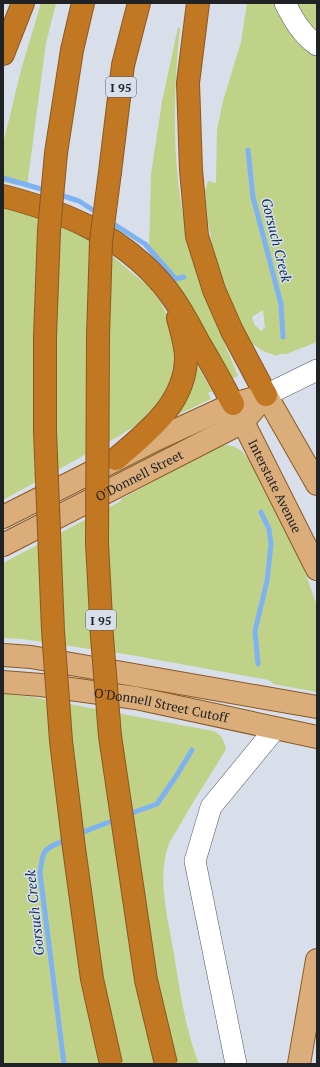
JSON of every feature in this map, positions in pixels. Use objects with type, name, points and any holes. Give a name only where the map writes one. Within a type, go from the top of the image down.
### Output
[{"type":"highway","points":[[3,54],[23,3]]},
{"type":"highway","points":[[83,3],[72,50],[56,154],[49,230],[45,353],[45,431],[53,631],[60,741],[92,979],[110,1064]]},
{"type":"highway","name":"I 95","points":[[139,3],[123,65],[101,241],[98,336],[97,543],[102,637],[110,736],[146,980],[166,1064]]},
{"type":"highway","points":[[198,3],[188,83],[191,170],[197,236],[214,290],[232,331],[266,395]]},
{"type":"highway","points":[[3,196],[62,215],[97,231],[117,243],[136,258],[157,278],[174,299],[190,325],[238,413]]},
{"type":"highway","points":[[116,459],[154,426],[170,406],[182,383],[186,357],[174,299]]},
{"type":"main road","name":"O'Donnell Street","points":[[3,545],[238,413],[266,395]]},
{"type":"main road","points":[[266,395],[317,484]]},
{"type":"main road","name":"O'Donnell Street","points":[[3,517],[116,459],[238,413]]},
{"type":"main road","name":"Interstate Avenue","points":[[238,413],[317,569]]},
{"type":"main road","name":"O'Donnell Street Cutoff","points":[[3,655],[32,657],[317,707]]},
{"type":"main road","name":"O'Donnell Street Cutoff","points":[[3,682],[41,685],[136,698],[317,737]]},
{"type":"main road","points":[[299,1064],[317,960]]},
{"type":"street","points":[[285,3],[292,17],[309,40],[317,45]]},
{"type":"street","name":"O'Donnell Street","points":[[266,395],[317,370]]},
{"type":"street","points":[[236,1064],[195,861],[211,808],[275,728]]},
{"type":"green space","points":[[41,3],[56,3],[46,43],[27,187],[3,182],[3,145],[21,70]]},
{"type":"green space","points":[[247,3],[317,3],[317,342],[286,354],[279,354],[278,356],[265,352],[251,343],[232,311],[214,255],[208,221],[205,191],[208,181],[216,183],[217,130],[223,101],[241,42]],"holes":[[[263,310],[265,327],[261,331],[254,324],[252,317]]]},
{"type":"green space","points":[[178,27],[180,28],[176,77],[175,125],[177,173],[180,197],[196,272],[238,376],[230,380],[182,292],[149,253],[151,174],[162,102]]},
{"type":"green space","points":[[3,205],[24,210],[78,234],[112,256],[149,287],[160,301],[167,315],[175,355],[170,383],[153,414],[149,412],[139,423],[119,436],[3,500]]},
{"type":"green space","points":[[195,361],[212,391],[208,393],[211,399],[173,417]]},
{"type":"green space","points":[[227,445],[241,451],[255,469],[304,569],[317,606],[317,692],[273,684],[269,680],[131,655],[22,639],[3,638],[3,563],[121,501],[121,499],[217,447]]},
{"type":"green space","points":[[3,694],[32,697],[213,731],[221,736],[226,749],[172,838],[168,846],[163,873],[163,886],[167,914],[181,996],[190,1037],[199,1064],[3,1064]]},
{"type":"waterway","name":"Gorsuch Creek","points":[[248,150],[253,197],[281,304],[283,337]]},
{"type":"waterway","points":[[3,178],[48,191]]},
{"type":"waterway","points":[[57,194],[79,201],[99,214]]},
{"type":"waterway","points":[[109,221],[145,244],[176,279],[184,277]]},
{"type":"waterway","name":"Gorsuch Creek","points":[[258,664],[255,631],[267,581],[271,544],[269,529],[261,512]]},
{"type":"waterway","name":"Gorsuch Creek","points":[[126,815],[157,804],[192,750]]},
{"type":"waterway","name":"Gorsuch Creek","points":[[78,834],[117,819]]},
{"type":"waterway","name":"Gorsuch Creek","points":[[64,1064],[40,873],[42,858],[46,850],[67,839]]}]
